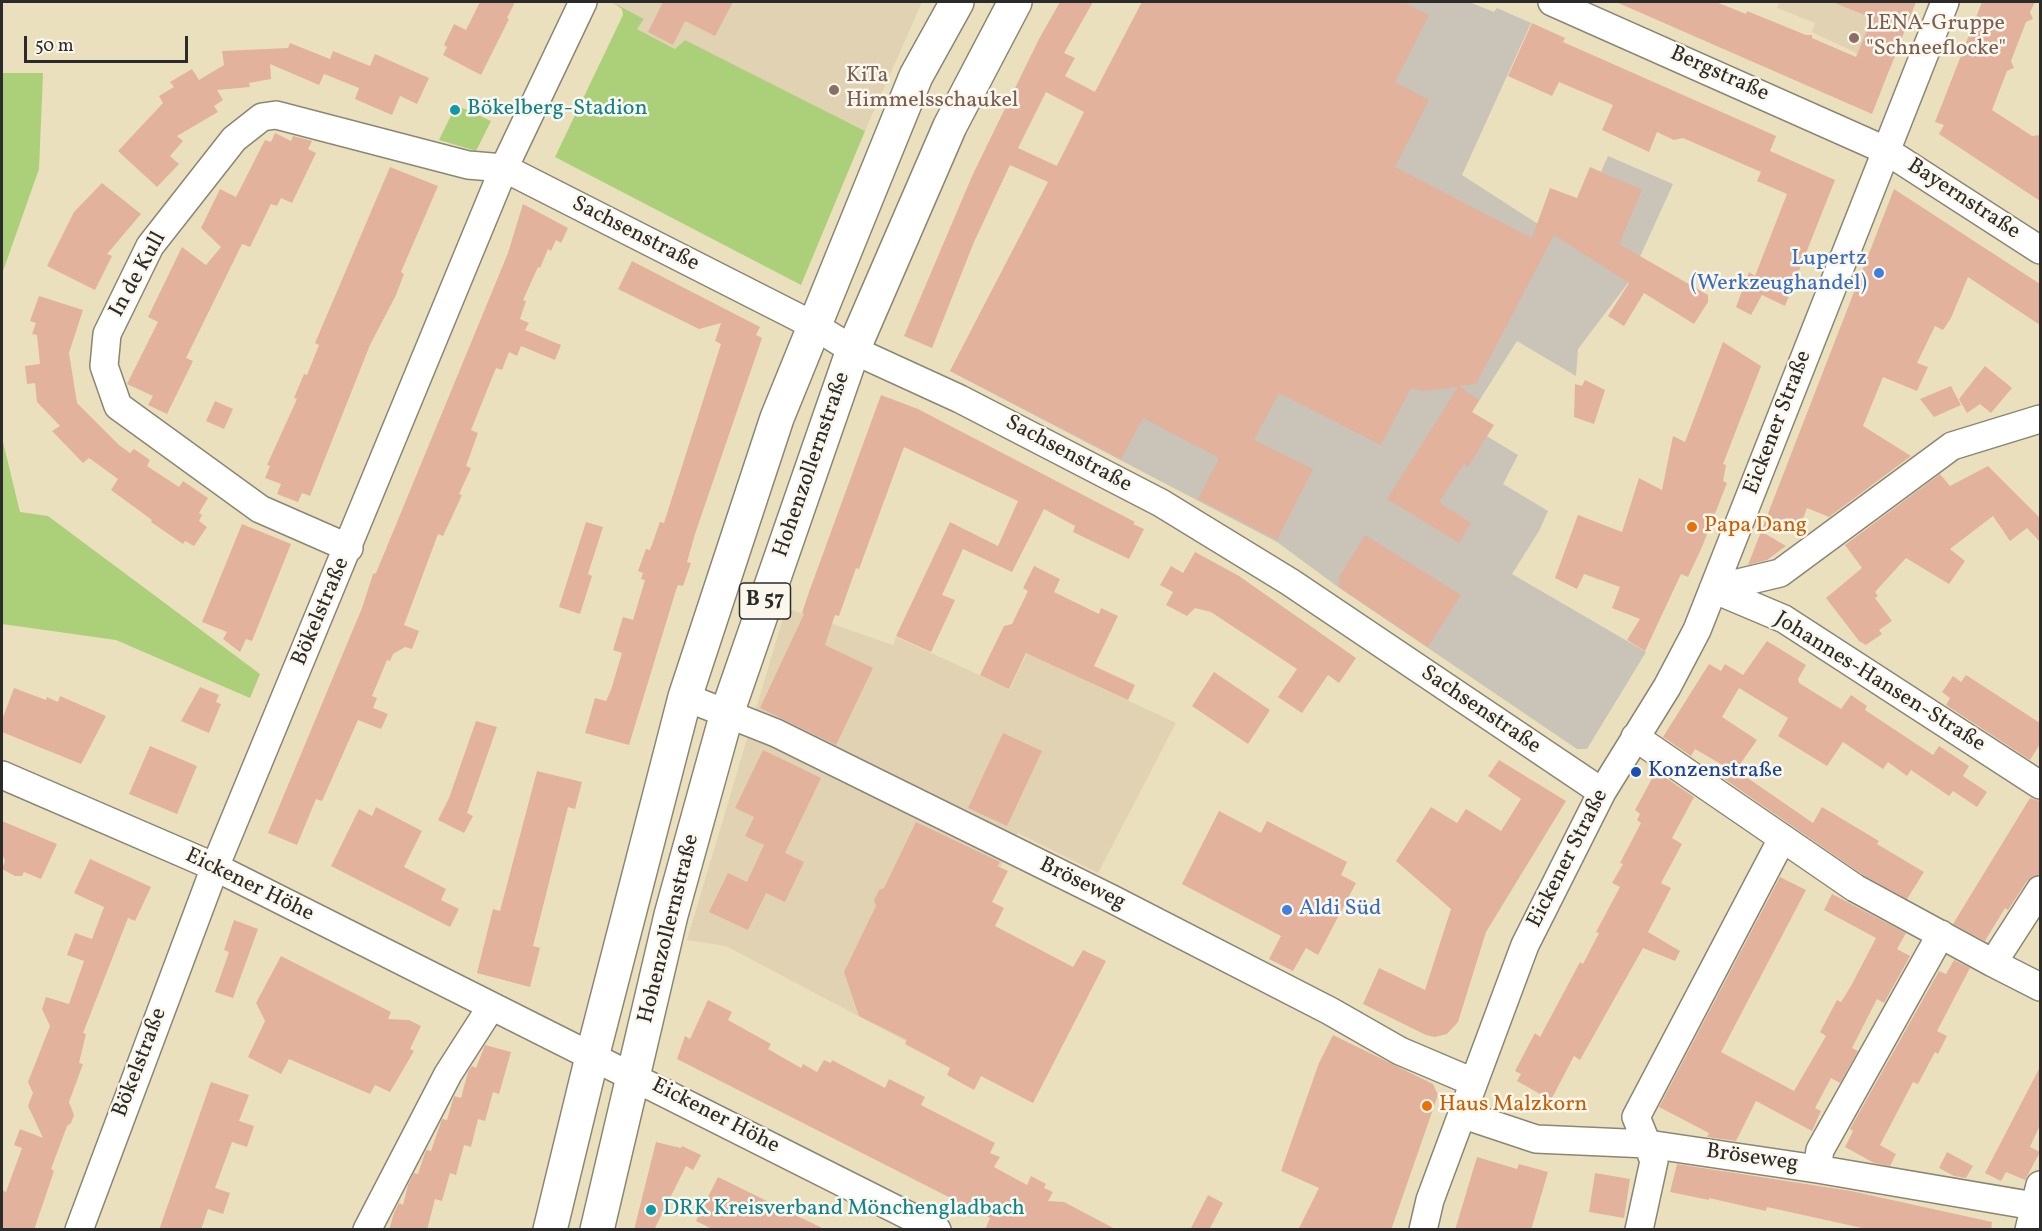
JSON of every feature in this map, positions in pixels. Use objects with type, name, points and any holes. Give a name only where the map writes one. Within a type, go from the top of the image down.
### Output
[{"type":"main road","name":"Hohenzollernstraße","points":[[550,1230],[685,697],[777,418],[916,76],[957,2]]},
{"type":"main road","name":"Hohenzollernstraße","points":[[597,1230],[671,915],[726,712],[853,350],[950,126],[1016,2]]},
{"type":"street","name":"Bökelstraße","points":[[79,1230],[215,867],[504,168],[583,2]]},
{"type":"street","name":"Bergstraße","points":[[1552,2],[1885,150]]},
{"type":"street","name":"Eickener Straße","points":[[1423,1230],[1431,1200],[1464,1115],[1473,1082],[1525,945],[1602,792],[1667,687],[1697,630],[1944,2]]},
{"type":"street","name":"In de Kull","points":[[348,548],[260,509],[118,406],[104,366],[107,334],[150,246],[234,139],[262,117],[276,115],[468,165],[504,168]]},
{"type":"street","name":"Bayernstraße","points":[[1885,150],[2040,250]]},
{"type":"street","name":"Sachsenstraße","points":[[504,168],[813,325],[853,350],[960,399],[1161,503],[1290,582],[1602,792]]},
{"type":"street","points":[[1713,589],[1780,573],[1952,446],[2040,419]]},
{"type":"street","name":"Johannes-Hansen-Straße","points":[[1713,589],[1784,619],[2040,785]]},
{"type":"street","name":"Bröseweg","points":[[685,697],[776,733],[1112,899],[1330,1011],[1400,1051],[1473,1082]]},
{"type":"street","points":[[1635,737],[1855,888],[2040,987]]},
{"type":"street","name":"Eickener Höhe","points":[[2,775],[215,867],[491,1007],[634,1076],[931,1228]]},
{"type":"street","points":[[1639,1230],[1654,1161],[1636,1117],[1782,839]]},
{"type":"street","points":[[1993,963],[2040,890]]},
{"type":"street","points":[[1817,1169],[1820,1150],[1941,934]]},
{"type":"street","points":[[367,1230],[448,1074],[491,1007]]},
{"type":"street","name":"Bröseweg","points":[[1464,1115],[1536,1139],[1648,1144],[1817,1169],[2036,1207]]},
{"type":"shaded area","name":"KiTa Himmelsschaukel","points":[[612,2],[922,2],[865,131],[685,40],[675,49],[637,29],[644,19]]},
{"type":"shaded area","points":[[1142,2],[1469,2],[1494,12],[1497,8],[1531,23],[1462,175],[1569,244],[1608,156],[1673,184],[1628,283],[1578,349],[1576,376],[1517,341],[1465,423],[1518,455],[1503,484],[1548,511],[1539,531],[1512,574],[1646,652],[1587,749],[1577,749],[1338,587],[1277,542],[950,371]]},
{"type":"shaded area","name":"LENA-Gruppe \"Schneeflocke\"","points":[[1780,2],[1832,2],[1870,17],[1872,14],[1900,44],[1890,69],[1812,32],[1815,23],[1777,8]]},
{"type":"shaded area","points":[[786,608],[893,645],[896,637],[1010,689],[1027,653],[1176,723],[1098,873],[1018,833],[909,1043],[726,946],[687,940]]},
{"type":"green space","points":[[612,2],[644,19],[637,29],[675,49],[685,40],[865,131],[801,285],[555,157],[623,15],[622,9]]},
{"type":"green space","points":[[2,73],[43,73],[39,169],[2,274]]},
{"type":"green space","points":[[456,105],[491,121],[476,151],[439,140]]},
{"type":"green space","points":[[2,438],[20,512],[48,516],[260,674],[250,698],[116,640],[2,624]]},
{"type":"building","points":[[480,2],[515,2],[481,75],[443,55],[447,47],[444,45],[454,24],[466,30]]},
{"type":"building","points":[[663,2],[733,2],[715,36],[685,21],[673,45],[648,32]]},
{"type":"building","points":[[1060,2],[1093,2],[1064,53],[1075,58],[1065,76],[1095,92],[1142,2],[1403,2],[1429,15],[1395,82],[1429,100],[1395,167],[1532,238],[1550,188],[1577,198],[1590,167],[1642,190],[1619,244],[1708,295],[1708,302],[1694,324],[1644,293],[1624,326],[1608,316],[1629,283],[1554,235],[1476,384],[1459,386],[1479,400],[1472,412],[1494,425],[1468,467],[1464,464],[1439,502],[1471,523],[1459,543],[1387,499],[1458,387],[1424,391],[1411,388],[1381,445],[1279,393],[1254,440],[1313,469],[1277,540],[1198,499],[1219,458],[1143,418],[1121,459],[950,371],[1048,182],[1010,165],[974,242],[932,348],[904,336],[973,174],[1039,39]],"holes":[[[1046,92],[1084,112],[1057,166],[1018,148]]]},
{"type":"building","points":[[1616,2],[1716,2],[1746,14],[1747,11],[1806,35],[1812,35],[1812,38],[1856,57],[1872,18],[1832,2],[1916,2],[1872,114]]},
{"type":"building","points":[[1982,2],[2035,2],[2030,12],[2033,19],[2026,22],[2011,61],[2014,68],[2007,71],[1992,110],[2032,136],[2040,135],[2040,201],[1939,134],[1944,125],[1935,122]]},
{"type":"building","points":[[1532,23],[1565,38],[1563,42],[1776,136],[1770,151],[1835,180],[1785,306],[1762,295],[1751,315],[1736,307],[1749,272],[1755,276],[1787,194],[1757,181],[1761,172],[1683,138],[1674,140],[1657,132],[1649,152],[1602,130],[1613,105],[1559,82],[1552,96],[1508,76]]},
{"type":"building","points":[[290,43],[330,59],[333,51],[370,66],[375,54],[429,78],[417,104],[400,96],[392,115],[355,99],[359,88],[324,74],[319,85],[270,64],[271,79],[249,83],[250,87],[217,90],[223,100],[214,106],[218,112],[177,136],[183,141],[170,156],[179,164],[157,187],[118,151],[163,103],[159,96],[174,87],[170,82],[192,69],[199,80],[224,65],[222,51],[288,48]]},
{"type":"building","points":[[275,133],[291,141],[293,136],[312,141],[308,149],[316,153],[292,203],[281,198],[277,206],[271,204],[250,247],[242,244],[186,358],[193,361],[167,414],[148,405],[153,396],[127,384],[158,322],[148,317],[182,247],[206,265],[221,247],[201,228],[220,189],[236,197],[265,140],[271,142]]},
{"type":"building","points":[[390,167],[438,186],[401,272],[404,274],[396,295],[370,345],[310,496],[302,493],[298,502],[277,494],[281,484],[265,478],[270,466],[267,465],[297,399],[294,398],[304,374],[307,375],[319,345],[315,343]]},
{"type":"building","points":[[102,183],[141,214],[107,254],[112,256],[95,290],[47,266],[74,212]]},
{"type":"building","points":[[1894,189],[2040,284],[2040,325],[1968,277],[1951,318],[1943,330],[1935,326],[1917,363],[1928,367],[1917,391],[1883,377],[1863,426],[1911,456],[1829,517],[1807,508],[1802,521],[1764,533],[1786,546],[1767,560],[1748,565]]},
{"type":"building","points":[[523,204],[568,228],[561,243],[556,240],[551,251],[548,249],[540,268],[538,267],[523,300],[526,301],[520,319],[529,323],[525,330],[561,345],[555,360],[521,346],[517,356],[509,352],[502,370],[496,368],[471,430],[478,433],[466,466],[471,468],[459,494],[462,495],[443,536],[438,534],[404,625],[419,631],[412,649],[405,647],[393,654],[390,661],[387,660],[372,696],[377,698],[373,708],[388,714],[381,729],[358,720],[322,801],[316,799],[297,845],[268,833],[362,608],[373,574],[376,573],[508,253]]},
{"type":"building","points":[[632,261],[760,327],[756,335],[762,338],[695,534],[687,562],[691,563],[683,586],[678,585],[676,590],[629,745],[585,733],[595,698],[606,701],[611,690],[622,653],[613,650],[623,617],[633,620],[645,580],[641,579],[643,573],[638,571],[646,549],[650,550],[660,522],[664,523],[721,344],[715,341],[721,323],[699,329],[618,289]]},
{"type":"building","points":[[39,296],[83,310],[69,353],[77,403],[119,445],[130,453],[134,449],[150,460],[147,466],[179,487],[183,481],[208,498],[199,513],[202,515],[199,521],[207,527],[194,546],[185,541],[183,544],[111,490],[118,479],[89,458],[83,463],[52,431],[60,426],[37,402],[35,383],[27,384],[25,366],[40,364],[37,335],[32,334],[36,323],[30,321]]},
{"type":"building","points":[[1723,342],[1761,366],[1723,464],[1726,465],[1723,481],[1727,483],[1702,547],[1688,577],[1681,574],[1645,651],[1627,640],[1640,619],[1612,608],[1620,587],[1584,574],[1577,589],[1555,578],[1578,515],[1622,532],[1639,478],[1662,490],[1673,436],[1685,442]]},
{"type":"building","points":[[1985,366],[2012,388],[1991,413],[1980,404],[1967,413],[1959,399]]},
{"type":"building","points":[[1585,380],[1605,390],[1594,424],[1574,417],[1575,384],[1582,386]]},
{"type":"building","points":[[1951,386],[1961,405],[1934,417],[1920,399]]},
{"type":"building","points":[[881,395],[918,409],[1135,522],[1133,524],[1144,529],[1129,559],[1073,532],[1075,526],[1044,509],[1012,572],[963,549],[942,595],[955,600],[931,652],[896,636],[950,522],[998,546],[1018,501],[904,447],[859,569],[856,568],[839,616],[835,615],[825,645],[873,668],[836,745],[760,708],[804,614],[802,613],[809,592]]},
{"type":"building","points":[[215,401],[233,409],[224,429],[206,421]]},
{"type":"building","points":[[1988,466],[2040,518],[2040,542],[2027,528],[2010,541],[1993,516],[1950,549],[1965,561],[1949,584],[1906,558],[1875,592],[1878,596],[1875,598],[1892,621],[1879,630],[1882,634],[1866,645],[1859,641],[1826,598],[1862,568],[1845,545],[1940,474],[1950,486]]},
{"type":"building","points":[[586,522],[603,527],[588,574],[592,576],[580,614],[559,607]]},
{"type":"building","points":[[242,524],[291,544],[252,641],[246,639],[240,652],[223,639],[227,632],[202,622]]},
{"type":"building","points":[[1365,535],[1461,595],[1428,647],[1340,588],[1339,577]]},
{"type":"building","points":[[1195,552],[1239,576],[1356,658],[1339,683],[1328,675],[1302,713],[1278,697],[1297,669],[1211,612],[1195,608],[1187,616],[1166,605],[1173,592],[1160,585],[1171,566],[1183,573]]},
{"type":"building","points":[[1034,566],[1060,579],[1054,592],[1099,614],[1101,608],[1118,616],[1094,666],[1135,685],[1128,700],[1026,653],[1009,689],[980,675],[1004,626],[1012,624],[1028,591],[1023,588]]},
{"type":"building","points":[[1767,641],[1806,665],[1798,679],[1799,683],[1841,709],[1851,695],[1867,706],[1865,710],[1933,755],[1939,746],[1969,766],[1963,776],[1987,792],[1977,807],[1953,791],[1949,796],[1911,770],[1907,776],[1888,762],[1883,769],[1843,742],[1827,766],[1778,736],[1788,718],[1739,688],[1722,717],[1757,740],[1736,770],[1813,823],[1822,807],[1879,841],[1877,844],[1924,872],[1907,899],[1863,875],[1720,776],[1726,767],[1695,749],[1691,756],[1663,737],[1709,664],[1721,671],[1725,664],[1743,675]]},
{"type":"building","points":[[1214,672],[1270,710],[1248,744],[1192,706]]},
{"type":"building","points":[[1966,675],[2040,723],[2040,744],[2030,760],[1946,705],[1950,698],[1942,692],[1953,676],[1961,682]]},
{"type":"building","points":[[200,687],[219,695],[216,702],[221,704],[209,733],[181,721]]},
{"type":"building","points":[[14,688],[46,700],[47,697],[58,702],[60,696],[106,716],[81,764],[2,732],[2,720]]},
{"type":"building","points":[[476,721],[497,727],[467,813],[473,816],[464,833],[438,820],[449,798]]},
{"type":"building","points":[[1003,733],[1042,751],[1007,826],[968,808]]},
{"type":"building","points":[[150,746],[197,766],[177,814],[129,794]]},
{"type":"building","points":[[763,750],[821,778],[785,853],[804,862],[785,902],[766,893],[748,930],[709,912],[728,873],[747,882],[764,845],[745,836],[754,817],[735,808]]},
{"type":"building","points":[[1499,760],[1566,801],[1486,932],[1458,1022],[1447,1034],[1435,1037],[1426,1035],[1363,1004],[1379,968],[1425,990],[1451,909],[1396,861],[1431,807],[1457,823],[1466,809],[1501,831],[1521,799],[1488,776]]},
{"type":"building","points":[[537,771],[582,782],[575,809],[568,807],[533,946],[540,948],[530,987],[477,973],[493,909],[500,911]]},
{"type":"building","points":[[1656,771],[1694,797],[1672,838],[1682,844],[1661,883],[1671,888],[1648,932],[1680,951],[1675,961],[1643,948],[1580,1060],[1574,1056],[1551,1100],[1517,1081],[1521,1074],[1515,1071],[1535,1033],[1540,1037],[1580,962],[1583,964],[1599,933],[1596,932],[1620,887],[1612,883],[1641,823],[1637,820],[1640,814],[1635,810]]},
{"type":"building","points":[[2030,798],[2040,801],[2040,874],[2027,881],[2008,910],[2005,908],[1985,941],[1953,924]]},
{"type":"building","points":[[376,807],[422,831],[404,867],[446,889],[441,900],[459,909],[450,927],[331,866],[359,809],[372,816]]},
{"type":"building","name":"Aldi Süd","points":[[1219,811],[1261,833],[1267,821],[1347,862],[1341,875],[1356,883],[1318,955],[1306,948],[1293,971],[1269,959],[1281,936],[1182,884]]},
{"type":"building","points":[[2,821],[57,844],[41,879],[24,872],[22,876],[15,876],[2,869],[5,861],[2,853]]},
{"type":"building","points":[[916,822],[1000,862],[997,866],[1008,871],[992,902],[1004,908],[995,926],[1073,967],[1083,950],[1106,961],[1033,1103],[981,1076],[974,1090],[947,1075],[950,1068],[905,1044],[907,1040],[859,1016],[844,972],[876,906],[874,900],[879,890],[884,888]]},
{"type":"building","points":[[90,859],[151,887],[135,921],[128,918],[83,1033],[86,1034],[79,1063],[83,1064],[69,1102],[74,1115],[67,1126],[51,1169],[54,1171],[34,1230],[2,1230],[2,1190],[6,1192],[22,1148],[14,1145],[20,1129],[43,1138],[28,1106],[33,1093],[28,1082],[50,1026],[42,1009],[46,997],[69,1004],[84,961],[67,955],[75,933],[92,939],[104,907],[74,893]]},
{"type":"building","points":[[1780,877],[1806,890],[1721,1052],[1794,1091],[1826,1036],[1820,1032],[1837,1000],[1841,1002],[1876,938],[1824,910],[1832,894],[1906,933],[1897,949],[1910,956],[1884,1003],[1877,999],[1852,1048],[1858,1051],[1840,1083],[1831,1078],[1815,1108],[1821,1111],[1812,1131],[1756,1101],[1736,1141],[1707,1137],[1709,1133],[1659,1107]]},
{"type":"building","points":[[234,920],[258,929],[233,998],[215,992],[229,952],[224,950]]},
{"type":"building","points":[[281,956],[391,1012],[388,1019],[409,1020],[421,1026],[410,1049],[414,1051],[390,1092],[375,1085],[370,1094],[289,1059],[281,1074],[248,1057],[265,1021],[256,1003]]},
{"type":"building","points":[[1954,960],[1970,968],[1937,1031],[1947,1036],[1938,1054],[1935,1052],[1918,1084],[1913,1082],[1880,1145],[1896,1154],[1890,1166],[1874,1163],[1845,1147],[1853,1131],[1850,1129],[1939,971],[1946,974]]},
{"type":"building","points":[[708,1000],[732,1012],[728,1020],[771,1044],[768,1049],[801,1068],[803,1064],[817,1072],[824,1060],[831,1063],[832,1060],[885,1088],[889,1079],[925,1097],[921,1105],[995,1143],[990,1153],[1000,1157],[994,1167],[1027,1185],[1031,1176],[1046,1184],[1044,1188],[1053,1192],[1048,1201],[1064,1202],[1117,1230],[985,1230],[990,1218],[677,1059],[685,1036],[690,1039]]},
{"type":"building","points":[[1333,1035],[1433,1084],[1438,1095],[1391,1230],[1298,1230],[1319,1188],[1281,1171],[1319,1063]]},
{"type":"building","points":[[485,1045],[511,1052],[499,1094],[493,1092],[485,1121],[478,1119],[471,1147],[464,1145],[456,1175],[450,1173],[442,1201],[435,1199],[427,1230],[389,1230],[399,1203],[403,1205],[414,1173],[418,1174],[426,1150],[431,1151],[442,1119],[447,1120],[454,1096],[461,1098],[468,1072],[472,1066],[476,1068]]},
{"type":"building","points":[[2040,1067],[2040,1125],[2030,1147],[2040,1152],[2025,1180],[2006,1172],[2001,1181],[1985,1173]]},
{"type":"building","points":[[211,1082],[249,1095],[239,1121],[254,1126],[247,1147],[232,1142],[215,1188],[230,1193],[223,1214],[208,1209],[201,1230],[159,1230]]},
{"type":"building","points":[[656,1142],[681,1148],[682,1146],[701,1155],[693,1170],[686,1166],[654,1230],[634,1230]]},
{"type":"building","points":[[1947,1152],[1973,1166],[1966,1178],[1954,1176],[1939,1168]]},
{"type":"building","points":[[1477,1157],[1517,1169],[1519,1164],[1548,1172],[1531,1230],[1455,1230]]},
{"type":"building","points":[[1677,1164],[1851,1191],[1992,1222],[1991,1230],[1871,1230],[1767,1207],[1766,1211],[1670,1192]]},
{"type":"building","points":[[1595,1173],[1630,1179],[1624,1218],[1589,1212]]},
{"type":"building","points":[[718,1177],[826,1230],[714,1230],[696,1221]]},
{"type":"building","points":[[1208,1195],[1223,1203],[1209,1230],[1190,1230]]},
{"type":"place","name":"LENA-Gruppe \"Schneeflocke\"","points":[[1854,38]]},
{"type":"place","name":"KiTa Himmelsschaukel","points":[[834,90]]},
{"type":"place","name":"Bökelberg-Stadion","points":[[455,110]]},
{"type":"place","name":"Lupertz (Werkzeughandel)","points":[[1879,273]]},
{"type":"place","name":"Papa Dang","points":[[1692,527]]},
{"type":"place","name":"Konzenstraße","points":[[1636,772]]},
{"type":"place","name":"Aldi Süd","points":[[1287,910]]},
{"type":"place","name":"Haus Malzkorn","points":[[1427,1106]]},
{"type":"place","name":"DRK Kreisverband Mönchengladbach","points":[[651,1210]]}]
